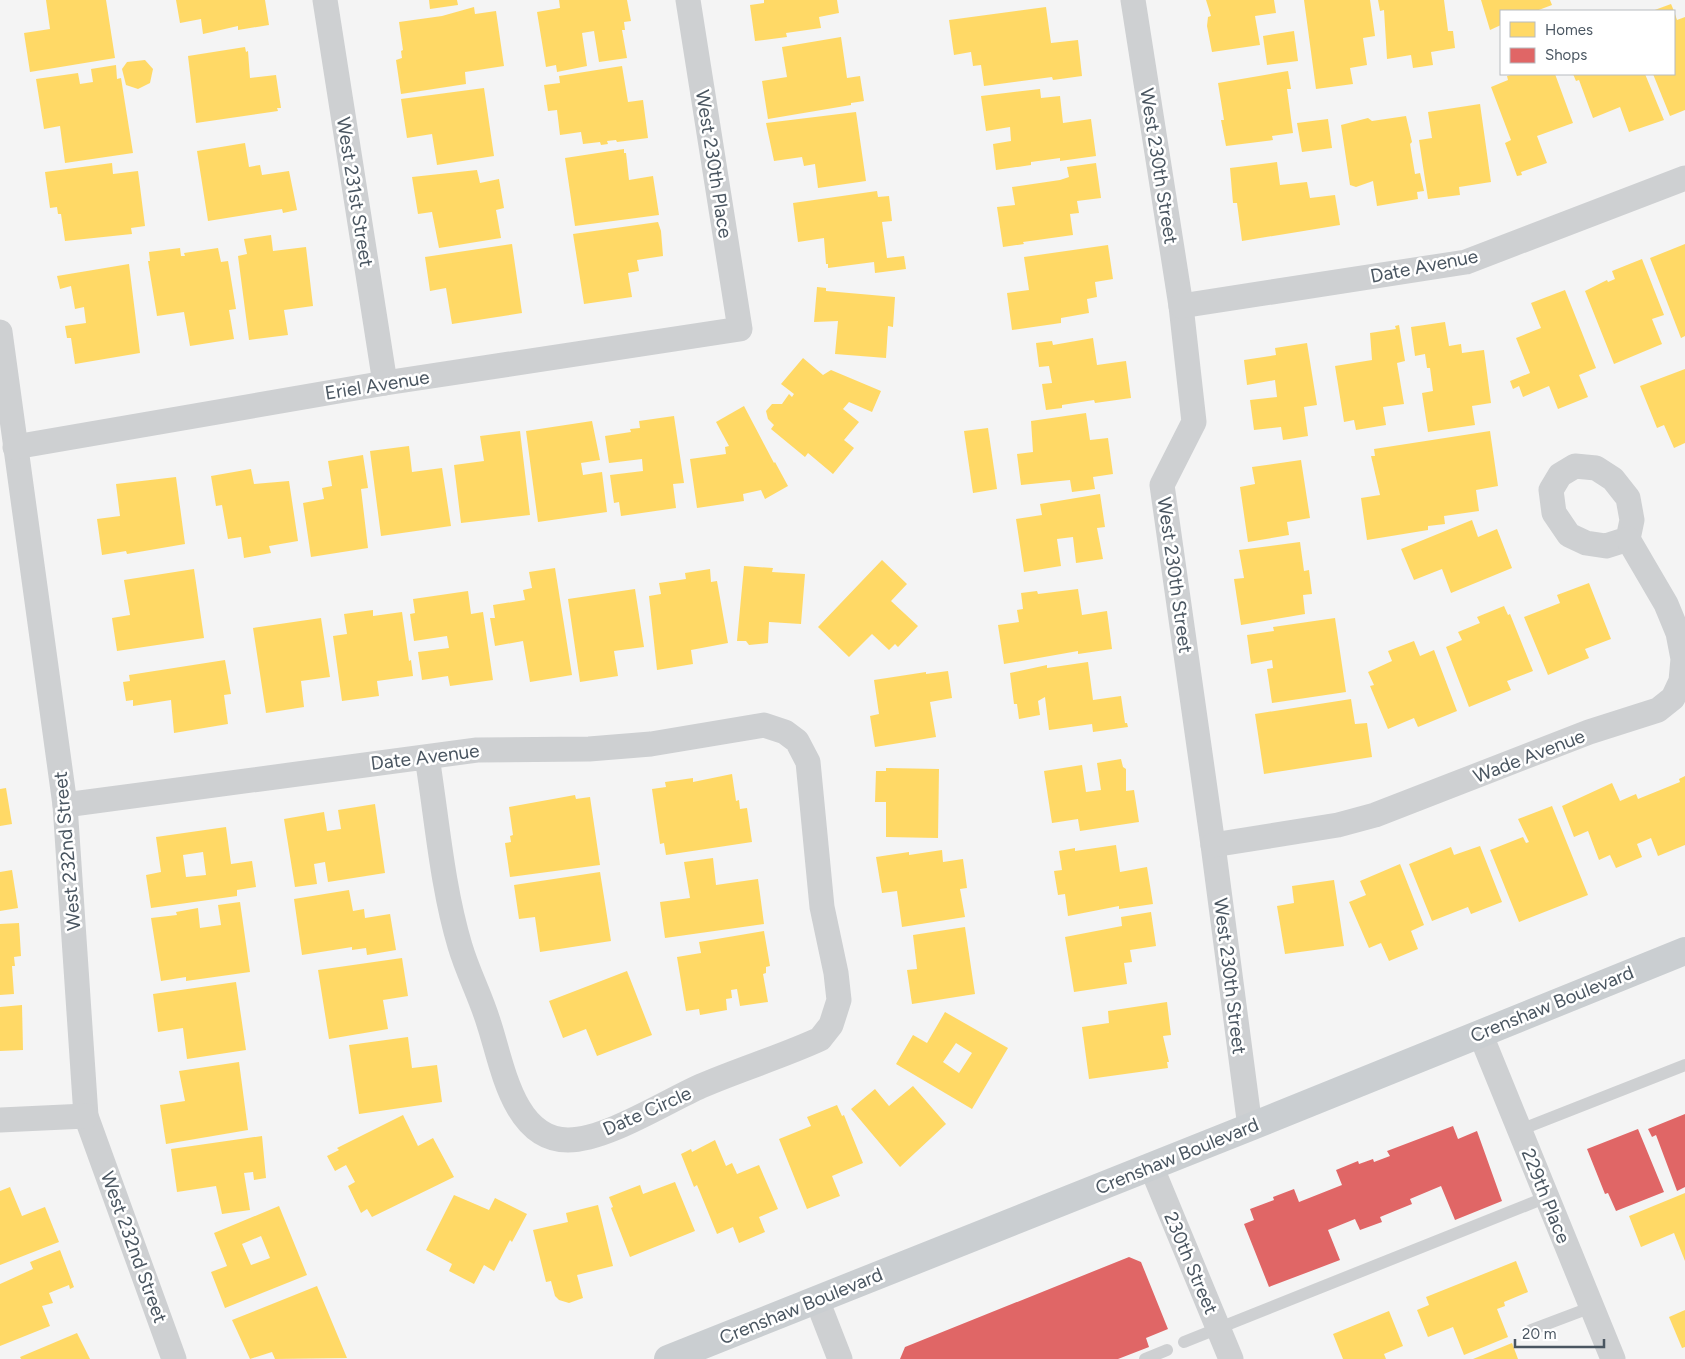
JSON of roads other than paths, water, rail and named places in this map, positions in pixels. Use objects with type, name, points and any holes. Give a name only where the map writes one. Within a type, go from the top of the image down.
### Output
[{"type":"main road","name":"Crenshaw Boulevard","points":[[668,1359],[1685,951]]},
{"type":"street","name":"West 231st Street","points":[[326,0],[385,384]]},
{"type":"street","name":"West 230th Place","points":[[688,0],[740,329]]},
{"type":"street","name":"West 230th Street","points":[[1134,0],[1181,306],[1194,422],[1162,485],[1213,845],[1250,1127]]},
{"type":"street","name":"Date Avenue","points":[[1181,306],[1466,262],[1685,178]]},
{"type":"street","name":"Eriel Avenue","points":[[15,447],[385,384],[740,329]]},
{"type":"street","name":"West 232nd Street","points":[[0,332],[65,805],[86,1116],[174,1359]]},
{"type":"street","name":"Wade Avenue","points":[[1213,845],[1338,825],[1375,815],[1571,739],[1658,710],[1673,698],[1681,681],[1683,659],[1678,633],[1666,604],[1628,540]]},
{"type":"street","name":"Date Avenue","points":[[65,805],[477,750],[589,749],[651,744],[764,725],[785,732]]},
{"type":"street","name":"Date Circle","points":[[427,756],[448,888],[460,944],[489,1022],[512,1098],[525,1118],[546,1134],[568,1140],[589,1136],[615,1127],[700,1086],[795,1051],[820,1040],[831,1025],[839,1000],[836,973],[822,907],[808,762],[797,741],[785,732]]},
{"type":"street","name":"229th Place","points":[[1480,1033],[1613,1359]]},
{"type":"street","points":[[0,1120],[86,1116]]},
{"type":"street","name":"230th Street","points":[[1151,1166],[1231,1359]]},
{"type":"street","points":[[817,1300],[840,1359]]},
{"type":"lane","points":[[1520,1130],[1685,1065]]},
{"type":"lane","points":[[1184,1342],[1547,1197]]},
{"type":"lane","points":[[1532,1330],[1592,1307]]},
{"type":"lane","points":[[1145,1359],[1167,1350]]}]
